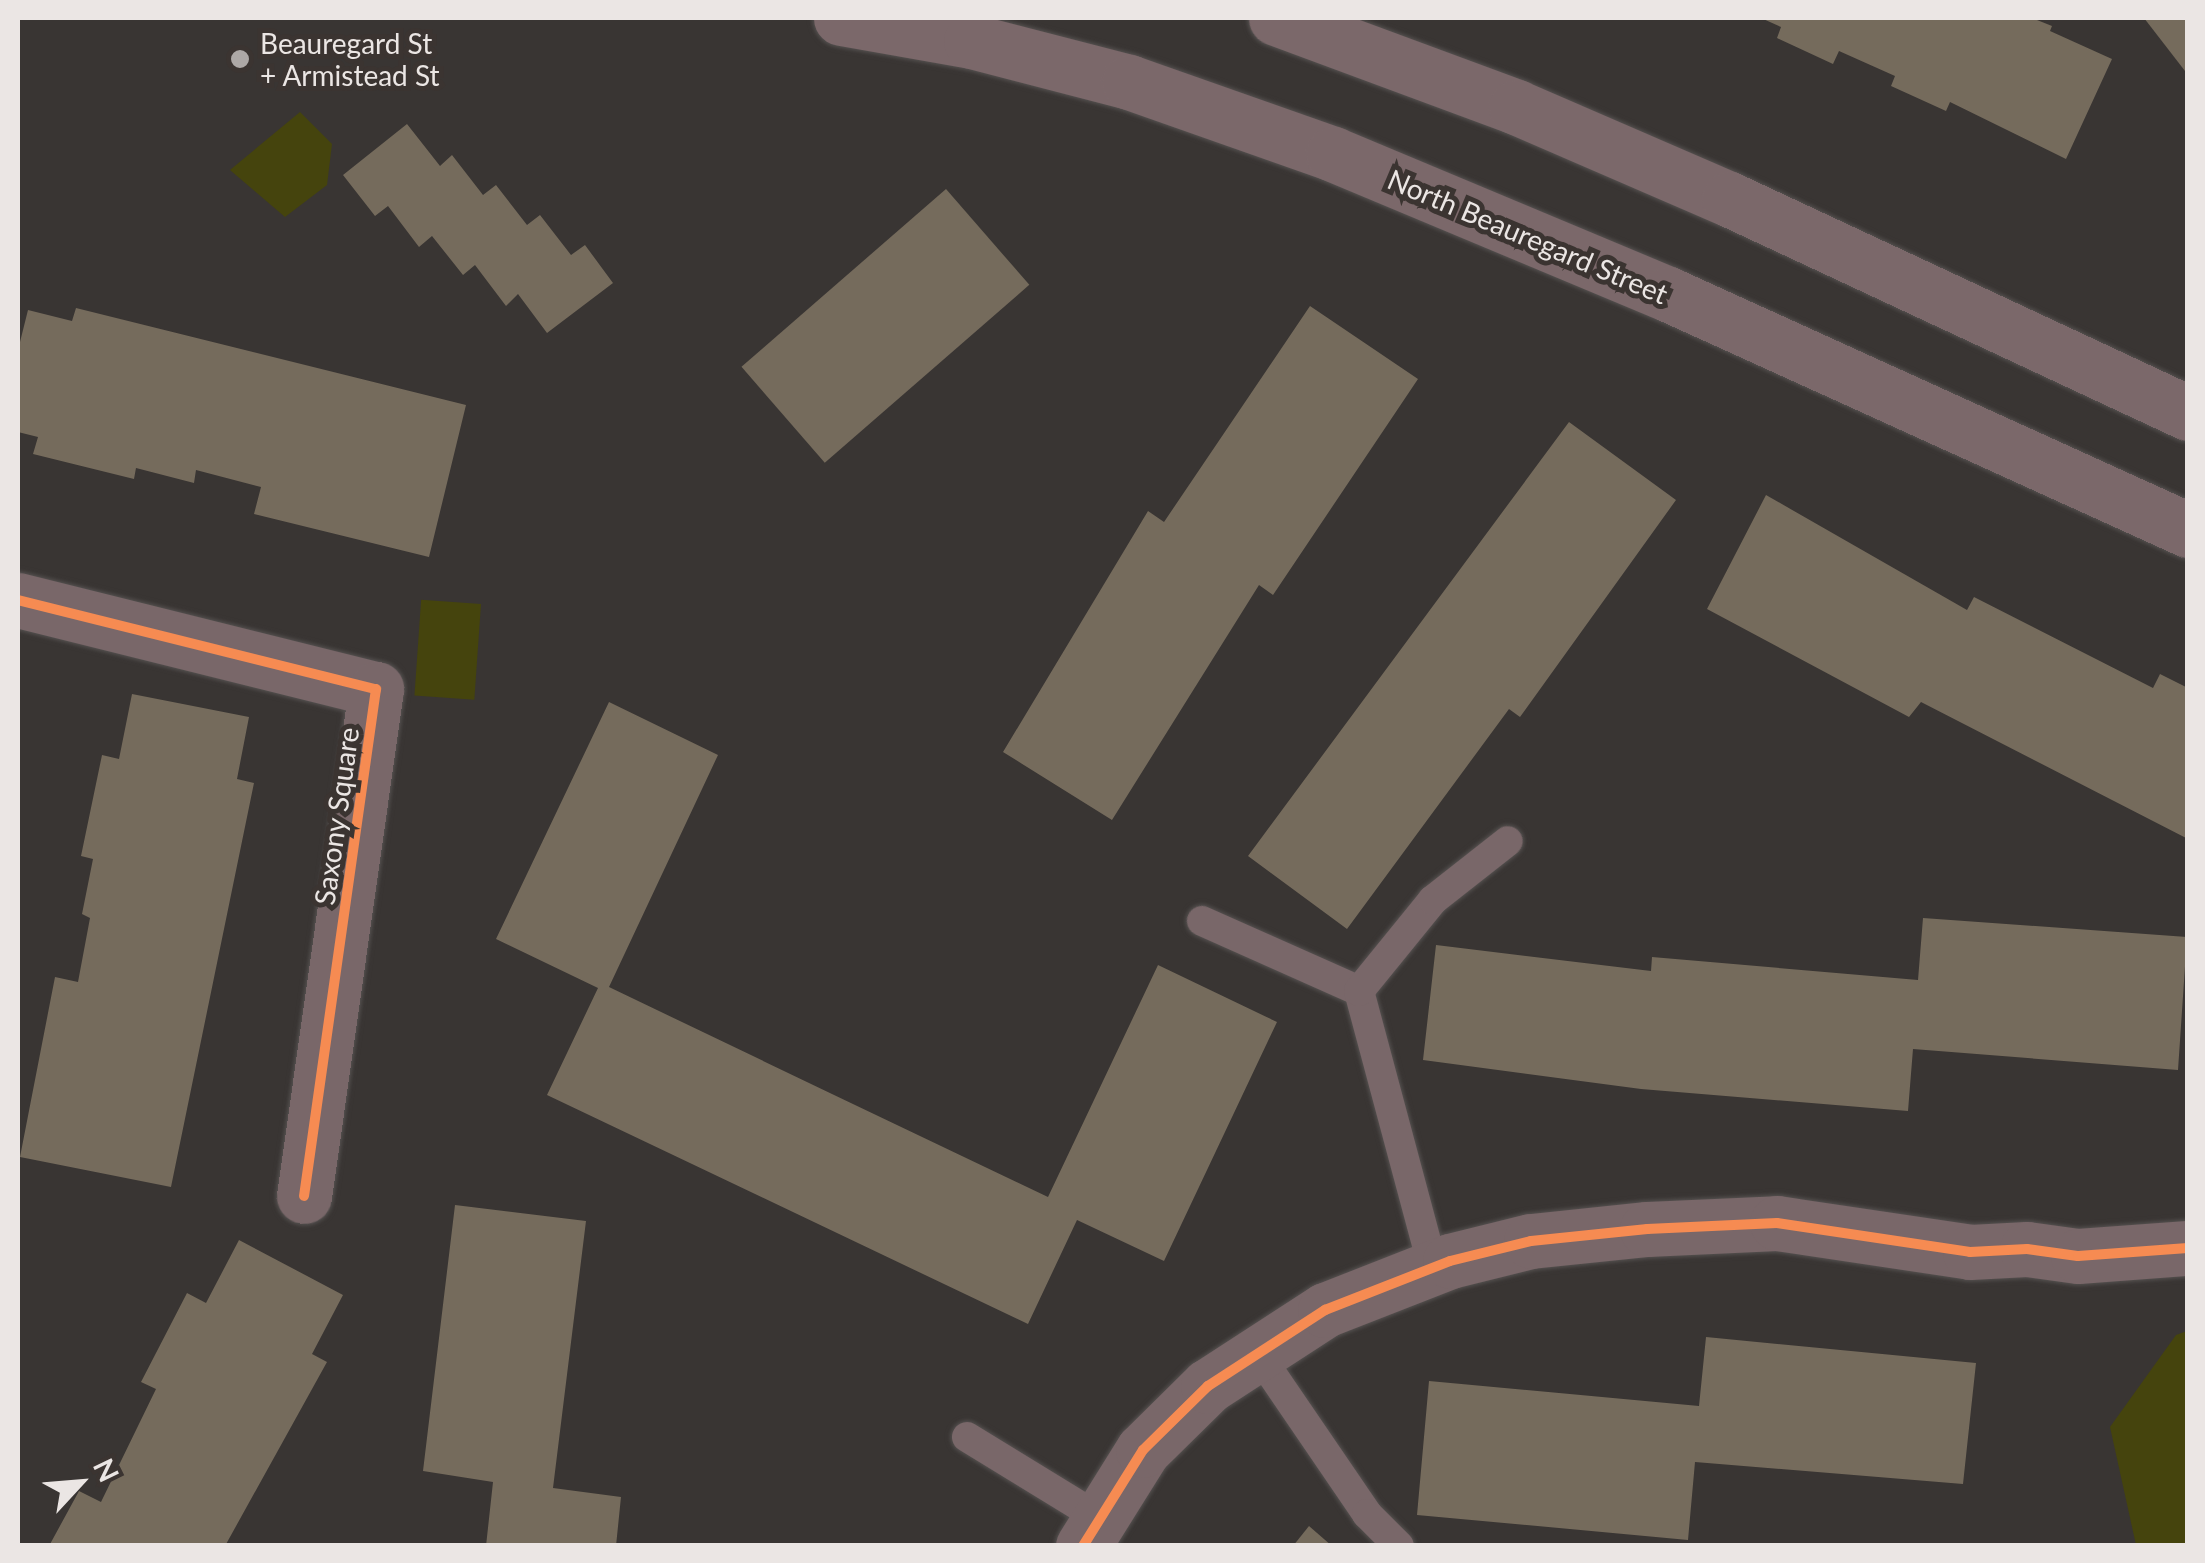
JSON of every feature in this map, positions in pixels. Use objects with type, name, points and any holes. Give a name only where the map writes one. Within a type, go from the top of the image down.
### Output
[{"type":"main road","name":"North Beauregard Street","points":[[842,18],[971,41],[1129,82],[1333,154],[1668,294],[2188,530]]},
{"type":"main road","points":[[1276,18],[1516,107],[1729,199],[2188,413]]},
{"type":"street","name":"Saxony Square","points":[[18,600],[376,690],[304,1196]]},
{"type":"street","points":[[1092,1532],[1144,1450],[1208,1386],[1256,1351],[1325,1310],[1433,1268],[1531,1241],[1647,1229],[1777,1223],[1970,1252],[2027,1249],[2078,1256],[2188,1248]]},
{"type":"lane","points":[[1358,992],[1433,900],[1508,841]]},
{"type":"lane","points":[[1202,921],[1358,992]]},
{"type":"lane","points":[[1358,992],[1433,1268]]},
{"type":"lane","points":[[1256,1351],[1367,1514],[1400,1546]]},
{"type":"lane","points":[[967,1437],[1092,1532]]},
{"type":"shaded area","points":[[300,112],[332,144],[327,185],[285,217],[230,170]]},
{"type":"shaded area","points":[[421,600],[481,604],[474,700],[414,696]]},
{"type":"shaded area","points":[[2187,1331],[2187,1545],[2136,1545],[2110,1427],[2176,1335]]},
{"type":"building","points":[[1761,18],[2032,18],[2052,26],[2050,31],[2112,59],[2066,159],[1950,102],[1946,111],[1891,86],[1895,76],[1839,51],[1833,64],[1777,38],[1781,27]]},
{"type":"building","points":[[2144,18],[2188,18],[2185,71]]},
{"type":"building","points":[[407,124],[440,166],[452,155],[483,195],[496,185],[527,225],[540,215],[571,255],[585,245],[613,283],[547,333],[518,294],[506,306],[475,265],[463,275],[432,236],[419,247],[388,206],[375,216],[343,175]]},
{"type":"building","points":[[946,189],[1029,285],[825,463],[741,367]]},
{"type":"building","points":[[1310,306],[1418,379],[1273,595],[1259,585],[1112,820],[1003,752],[1148,511],[1164,522]]},
{"type":"building","points":[[76,308],[466,405],[429,557],[254,514],[261,487],[196,470],[194,483],[136,468],[134,479],[33,454],[38,437],[18,432],[18,350],[28,310],[72,321]]},
{"type":"building","points":[[1569,422],[1676,500],[1520,717],[1509,709],[1347,929],[1248,856]]},
{"type":"building","points":[[1766,495],[1967,610],[1974,597],[2153,688],[2160,674],[2188,688],[2188,839],[1921,702],[1909,717],[1707,609]]},
{"type":"building","points":[[132,694],[249,717],[237,779],[254,783],[171,1187],[20,1157],[55,977],[78,982],[90,918],[82,914],[93,859],[81,856],[102,755],[119,759]]},
{"type":"building","points":[[609,702],[718,755],[609,987],[832,1094],[1048,1197],[1158,965],[1277,1022],[1164,1261],[1077,1220],[1028,1324],[547,1095],[598,988],[496,939]]},
{"type":"building","points":[[1923,918],[2187,937],[2178,1070],[1913,1049],[1908,1111],[1641,1089],[1423,1060],[1436,945],[1651,971],[1652,957],[1918,980]]},
{"type":"building","points":[[455,1205],[586,1221],[553,1488],[621,1497],[616,1546],[486,1546],[493,1482],[423,1471]]},
{"type":"building","points":[[239,1240],[343,1295],[312,1354],[327,1362],[225,1546],[49,1546],[79,1491],[101,1502],[156,1389],[141,1382],[187,1293],[206,1303]]},
{"type":"building","points":[[1706,1337],[1976,1363],[1963,1484],[1695,1462],[1688,1540],[1417,1515],[1429,1381],[1699,1406]]},
{"type":"building","points":[[1309,1526],[1332,1546],[1293,1546]]},
{"type":"cycle path","points":[[18,600],[376,689],[304,1196]]},
{"type":"cycle path","points":[[1083,1546],[1143,1450],[1208,1386],[1325,1310],[1450,1261],[1531,1241],[1647,1229],[1777,1223],[1970,1252],[2027,1249],[2078,1256],[2188,1248]]},
{"type":"place","name":"Beauregard St + Armistead St","points":[[240,59]]}]
